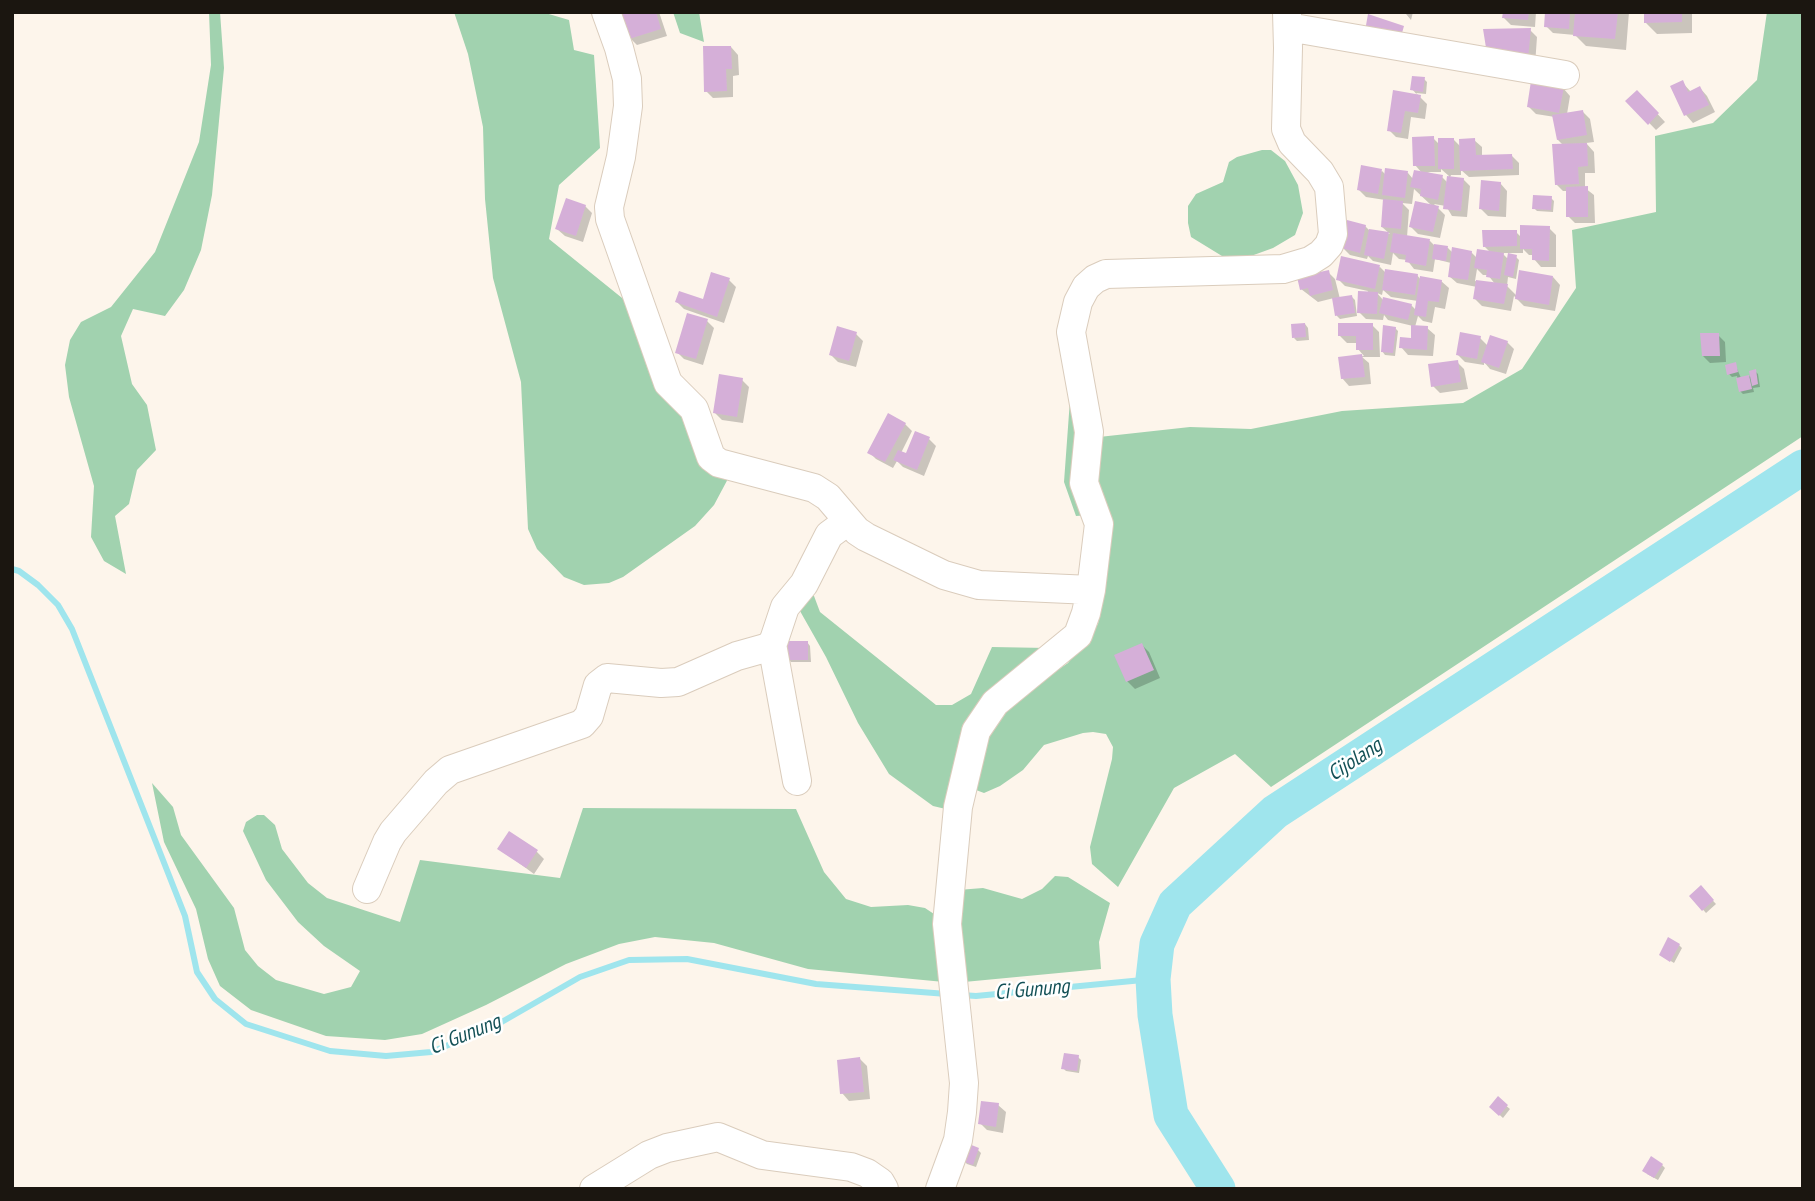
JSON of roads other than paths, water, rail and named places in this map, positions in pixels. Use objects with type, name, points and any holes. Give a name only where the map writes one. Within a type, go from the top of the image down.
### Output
[{"type":"street","points":[[606,12],[620,48],[627,79],[628,106],[609,214],[668,383],[694,409],[711,457],[719,463],[814,488],[828,497],[866,537],[960,581],[979,585],[1091,590]]},
{"type":"street","points":[[940,1189],[958,1140],[962,1112],[964,1083],[947,924],[958,807],[976,731],[995,703],[1078,635],[1091,590],[1100,524],[1084,488],[1089,432],[1071,332],[1078,302],[1086,287],[1106,274],[1122,272],[1283,269],[1310,261],[1329,245],[1333,234],[1329,187],[1320,172],[1292,143],[1286,129],[1288,20],[1565,75]]},
{"type":"street","points":[[797,781],[772,644],[785,607],[804,584],[825,541],[848,521]]},
{"type":"street","points":[[367,889],[393,832],[436,782],[450,770],[582,724],[590,716],[598,685],[607,678],[661,684],[678,682],[772,644]]},
{"type":"street","points":[[594,1189],[649,1155],[667,1148],[718,1137],[762,1155],[851,1167],[880,1181],[884,1189]]},
{"type":"waterway","name":"Cijolang","points":[[1218,1189],[1171,1115],[1155,1015],[1153,979],[1157,944],[1175,904],[1275,812],[1803,467]]},
{"type":"waterway","name":"Ci Gunung","points":[[12,569],[38,585],[58,605],[72,629],[185,916],[197,972],[215,999],[246,1024],[330,1051],[386,1056],[431,1052],[493,1027],[580,977],[629,960],[687,959],[816,984],[947,994]]},
{"type":"waterway","name":"Ci Gunung","points":[[961,995],[976,996],[1153,979]]}]
